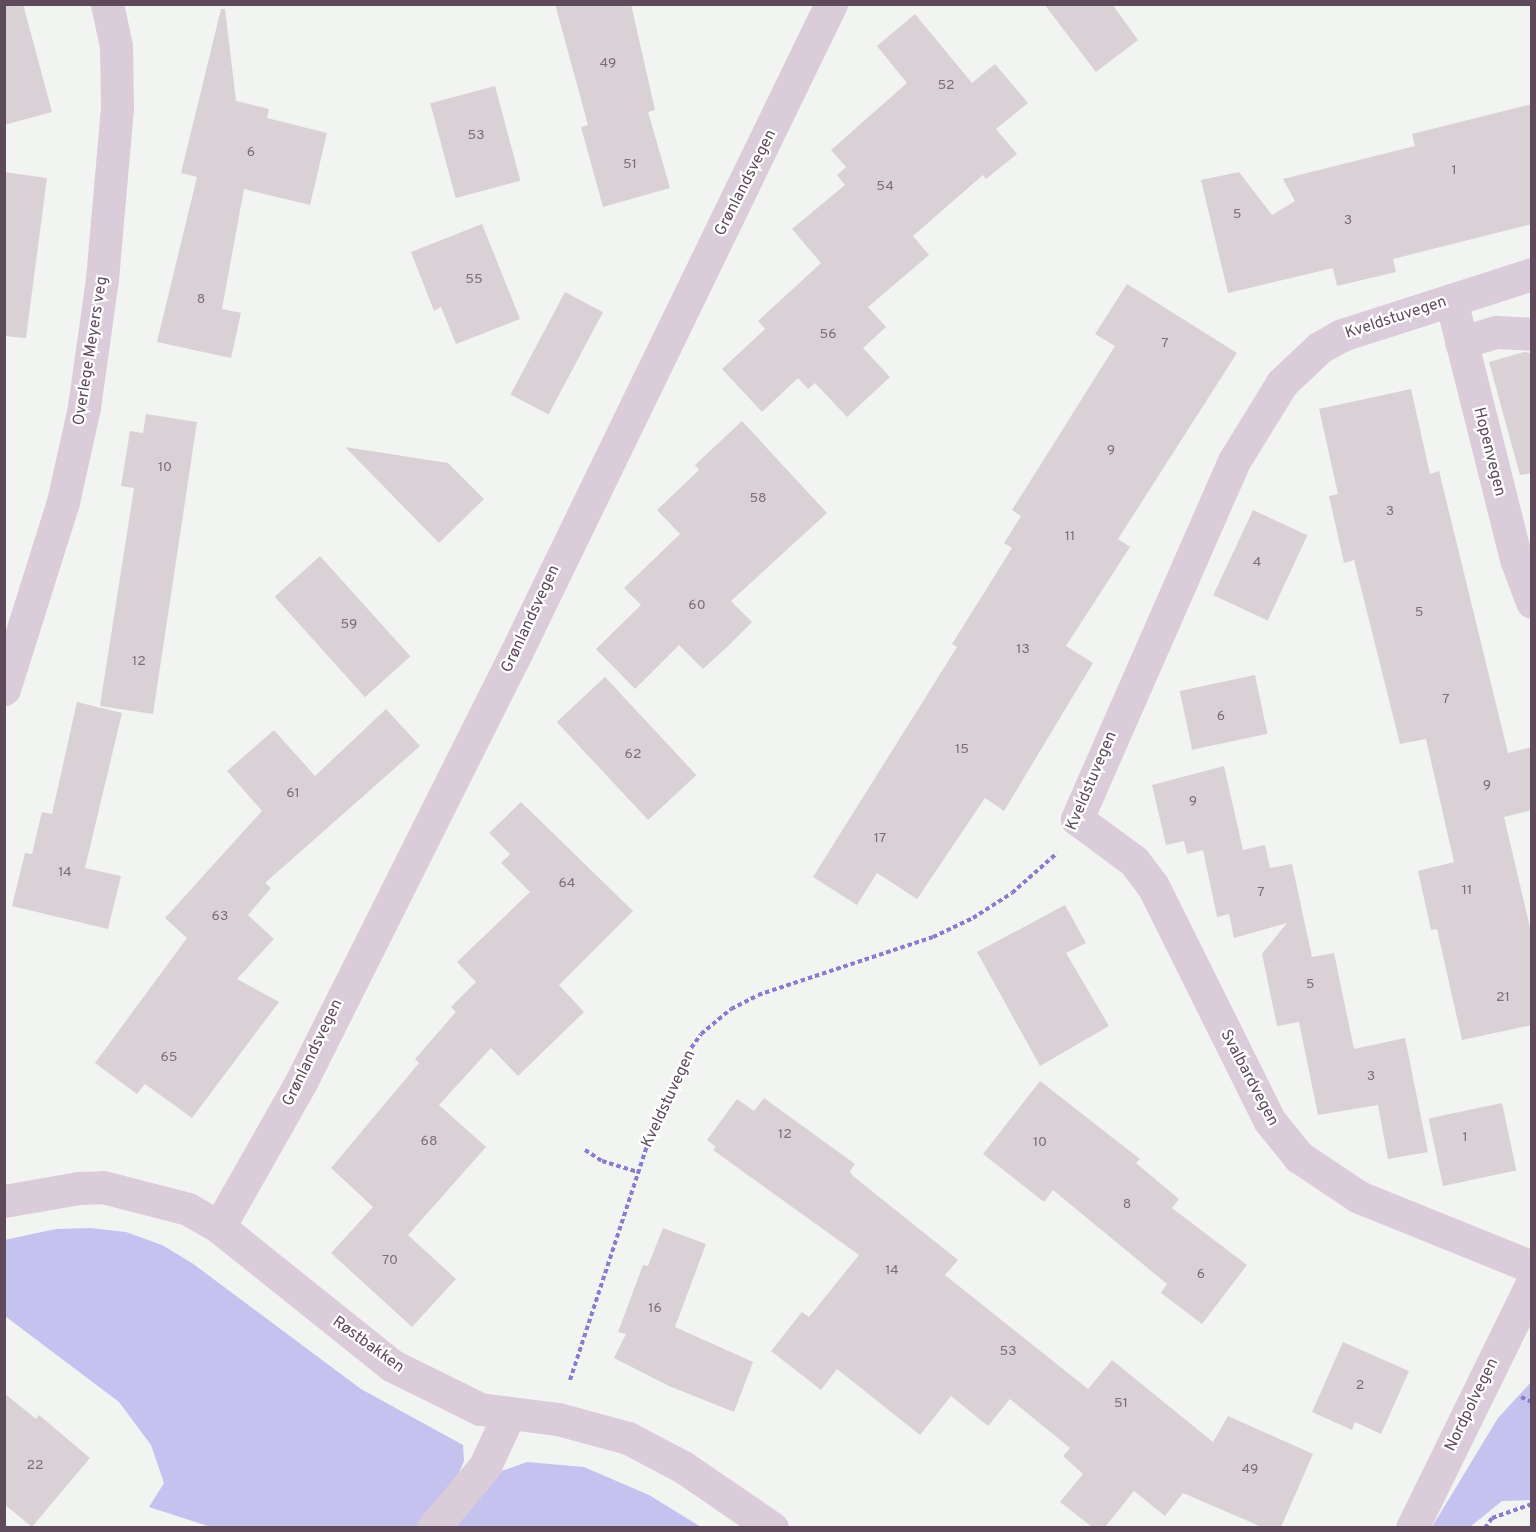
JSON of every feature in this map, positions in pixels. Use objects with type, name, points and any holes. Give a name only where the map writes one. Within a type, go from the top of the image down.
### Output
[{"type":"street","name":"Overlege Meyers veg","points":[[4,689],[63,502],[86,395],[102,279],[117,108],[116,46],[107,4]]},
{"type":"street","name":"Grønlandsvegen","points":[[219,1227],[301,1082],[514,657],[831,4]]},
{"type":"street","name":"Kveldstuvegen","points":[[1077,819],[1214,504],[1267,403],[1299,366],[1335,339],[1368,324],[1532,274]]},
{"type":"street","name":"Hopenvegen","points":[[1451,300],[1516,559],[1532,602]]},
{"type":"street","points":[[1461,342],[1497,332],[1532,334]]},
{"type":"street","name":"Svalbardvegen","points":[[1077,819],[1134,861],[1153,886],[1269,1120],[1299,1157],[1359,1197],[1532,1267]]},
{"type":"street","name":"Røstbakken","points":[[4,1201],[79,1188],[103,1187],[158,1198],[188,1209],[219,1227],[391,1365],[480,1409],[558,1419],[628,1438],[651,1449],[768,1526]]},
{"type":"street","name":"Nordpolvegen","points":[[1412,1527],[1532,1283]]},
{"type":"street","points":[[433,1527],[485,1466],[509,1414]]},
{"type":"path","name":"Kveldstuvegen","points":[[558,1419],[638,1172],[677,1073],[712,1023],[758,995],[933,937],[973,918],[1042,868],[1058,852],[1077,819]]},
{"type":"path","points":[[586,1151],[602,1161],[638,1172]]},
{"type":"path","points":[[1485,1527],[1492,1518],[1532,1504]]},
{"type":"shaded area","points":[[90,1228],[126,1232],[162,1245],[192,1263],[361,1389],[463,1445],[464,1461],[453,1487],[416,1527],[211,1527],[149,1507],[164,1483],[151,1445],[119,1402],[5,1316],[4,1240],[56,1229]]},
{"type":"shaded area","points":[[1531,1382],[1531,1500],[1502,1501],[1470,1527],[1432,1527],[1498,1418]]},
{"type":"shaded area","points":[[527,1462],[584,1467],[649,1495],[701,1527],[446,1528],[493,1474]]},
{"type":"building","points":[[4,4],[23,4],[52,112],[4,125]]},
{"type":"building","points":[[555,4],[631,4],[655,110],[648,112],[670,188],[603,207],[581,127],[588,125]]},
{"type":"building","points":[[1044,4],[1112,4],[1138,40],[1096,72]]},
{"type":"building","points":[[221,9],[225,9],[236,101],[269,109],[267,118],[327,133],[310,205],[244,189],[222,309],[241,313],[231,358],[157,342],[197,177],[181,173]]},
{"type":"building","points":[[915,14],[972,83],[995,64],[1028,103],[996,129],[1017,154],[986,179],[983,175],[913,236],[929,255],[868,307],[886,327],[863,348],[890,377],[847,417],[815,383],[808,389],[798,378],[762,412],[722,369],[765,329],[758,321],[821,263],[792,229],[845,185],[837,175],[846,167],[831,150],[907,83],[877,46]]},
{"type":"building","points":[[495,86],[520,181],[456,198],[430,103]]},
{"type":"building","points":[[1532,104],[1532,224],[1393,259],[1396,272],[1337,286],[1333,268],[1228,293],[1201,180],[1239,172],[1272,215],[1295,201],[1283,179],[1415,146],[1412,134]]},
{"type":"building","points":[[4,172],[47,178],[26,338],[4,336]]},
{"type":"building","points":[[482,224],[520,319],[456,344],[441,307],[434,311],[411,252]]},
{"type":"building","points":[[1127,284],[1237,353],[1118,539],[1130,547],[1066,646],[1093,663],[1004,811],[985,798],[917,899],[877,873],[857,905],[813,877],[957,647],[952,644],[1012,548],[1004,543],[1021,516],[1012,510],[1115,346],[1095,334]]},
{"type":"building","points":[[565,292],[603,312],[549,415],[511,394]]},
{"type":"building","points":[[1524,352],[1532,353],[1532,473],[1520,475],[1489,362]]},
{"type":"building","points":[[1411,389],[1430,474],[1439,471],[1508,753],[1532,747],[1532,810],[1504,817],[1532,936],[1532,1025],[1462,1040],[1437,929],[1431,930],[1418,871],[1454,862],[1426,739],[1400,744],[1354,560],[1344,563],[1329,496],[1338,494],[1319,409]]},
{"type":"building","points":[[146,414],[197,422],[153,714],[100,706],[134,488],[121,486],[130,431],[143,433]]},
{"type":"building","points":[[742,421],[827,513],[731,601],[752,622],[703,669],[679,645],[635,689],[596,649],[641,605],[624,588],[680,534],[657,510],[699,470],[695,465]]},
{"type":"building","points":[[345,447],[448,463],[484,499],[439,543]]},
{"type":"building","points":[[1253,510],[1307,535],[1268,621],[1213,595]]},
{"type":"building","points":[[320,556],[410,656],[365,697],[275,597]]},
{"type":"building","points":[[1255,675],[1267,734],[1192,750],[1180,691]]},
{"type":"building","points":[[605,677],[696,775],[648,820],[557,722]]},
{"type":"building","points":[[77,702],[122,713],[85,868],[121,876],[108,929],[12,906],[25,853],[32,854],[42,812],[52,814]]},
{"type":"building","points":[[386,709],[420,746],[265,883],[271,888],[248,915],[274,939],[237,979],[279,1002],[192,1118],[145,1084],[137,1094],[95,1063],[187,938],[165,918],[262,811],[227,771],[274,730],[315,776]]},
{"type":"building","points":[[1224,766],[1243,850],[1265,845],[1270,868],[1292,864],[1312,957],[1334,953],[1354,1049],[1405,1038],[1428,1152],[1388,1159],[1378,1105],[1318,1115],[1299,1022],[1277,1026],[1262,954],[1287,923],[1234,938],[1229,914],[1217,917],[1203,850],[1187,854],[1184,841],[1166,845],[1152,785]]},
{"type":"building","points":[[521,802],[633,911],[559,985],[584,1012],[518,1076],[491,1048],[439,1105],[486,1147],[408,1235],[456,1279],[412,1327],[331,1253],[373,1207],[331,1168],[419,1063],[415,1059],[456,1012],[451,1007],[476,982],[457,962],[530,892],[501,863],[510,854],[489,833]]},
{"type":"building","points":[[1065,905],[1086,943],[1066,953],[1109,1026],[1040,1066],[977,952]]},
{"type":"building","points":[[1040,1081],[1140,1159],[1136,1163],[1179,1199],[1172,1208],[1247,1265],[1202,1324],[1161,1293],[1167,1284],[1053,1190],[1044,1202],[983,1154]]},
{"type":"building","points":[[764,1098],[855,1164],[850,1171],[853,1176],[958,1260],[945,1275],[1088,1389],[1112,1360],[1213,1442],[1228,1416],[1313,1454],[1281,1527],[1262,1527],[1183,1493],[1165,1516],[1134,1491],[1105,1527],[1092,1527],[1060,1502],[1083,1474],[1063,1456],[1070,1448],[1010,1399],[988,1426],[951,1396],[920,1435],[837,1369],[821,1390],[771,1351],[802,1312],[809,1317],[859,1255],[713,1150],[716,1147],[707,1140],[737,1099],[754,1111]]},
{"type":"building","points":[[1502,1103],[1516,1170],[1443,1186],[1429,1119]]},
{"type":"building","points":[[663,1228],[706,1244],[675,1327],[753,1362],[734,1412],[669,1386],[614,1358],[626,1334],[618,1332],[643,1265],[648,1266]]},
{"type":"building","points":[[1343,1342],[1409,1371],[1381,1434],[1355,1422],[1352,1430],[1312,1412]]},
{"type":"building","points":[[4,1393],[36,1419],[39,1415],[90,1458],[32,1527],[4,1504]]}]
